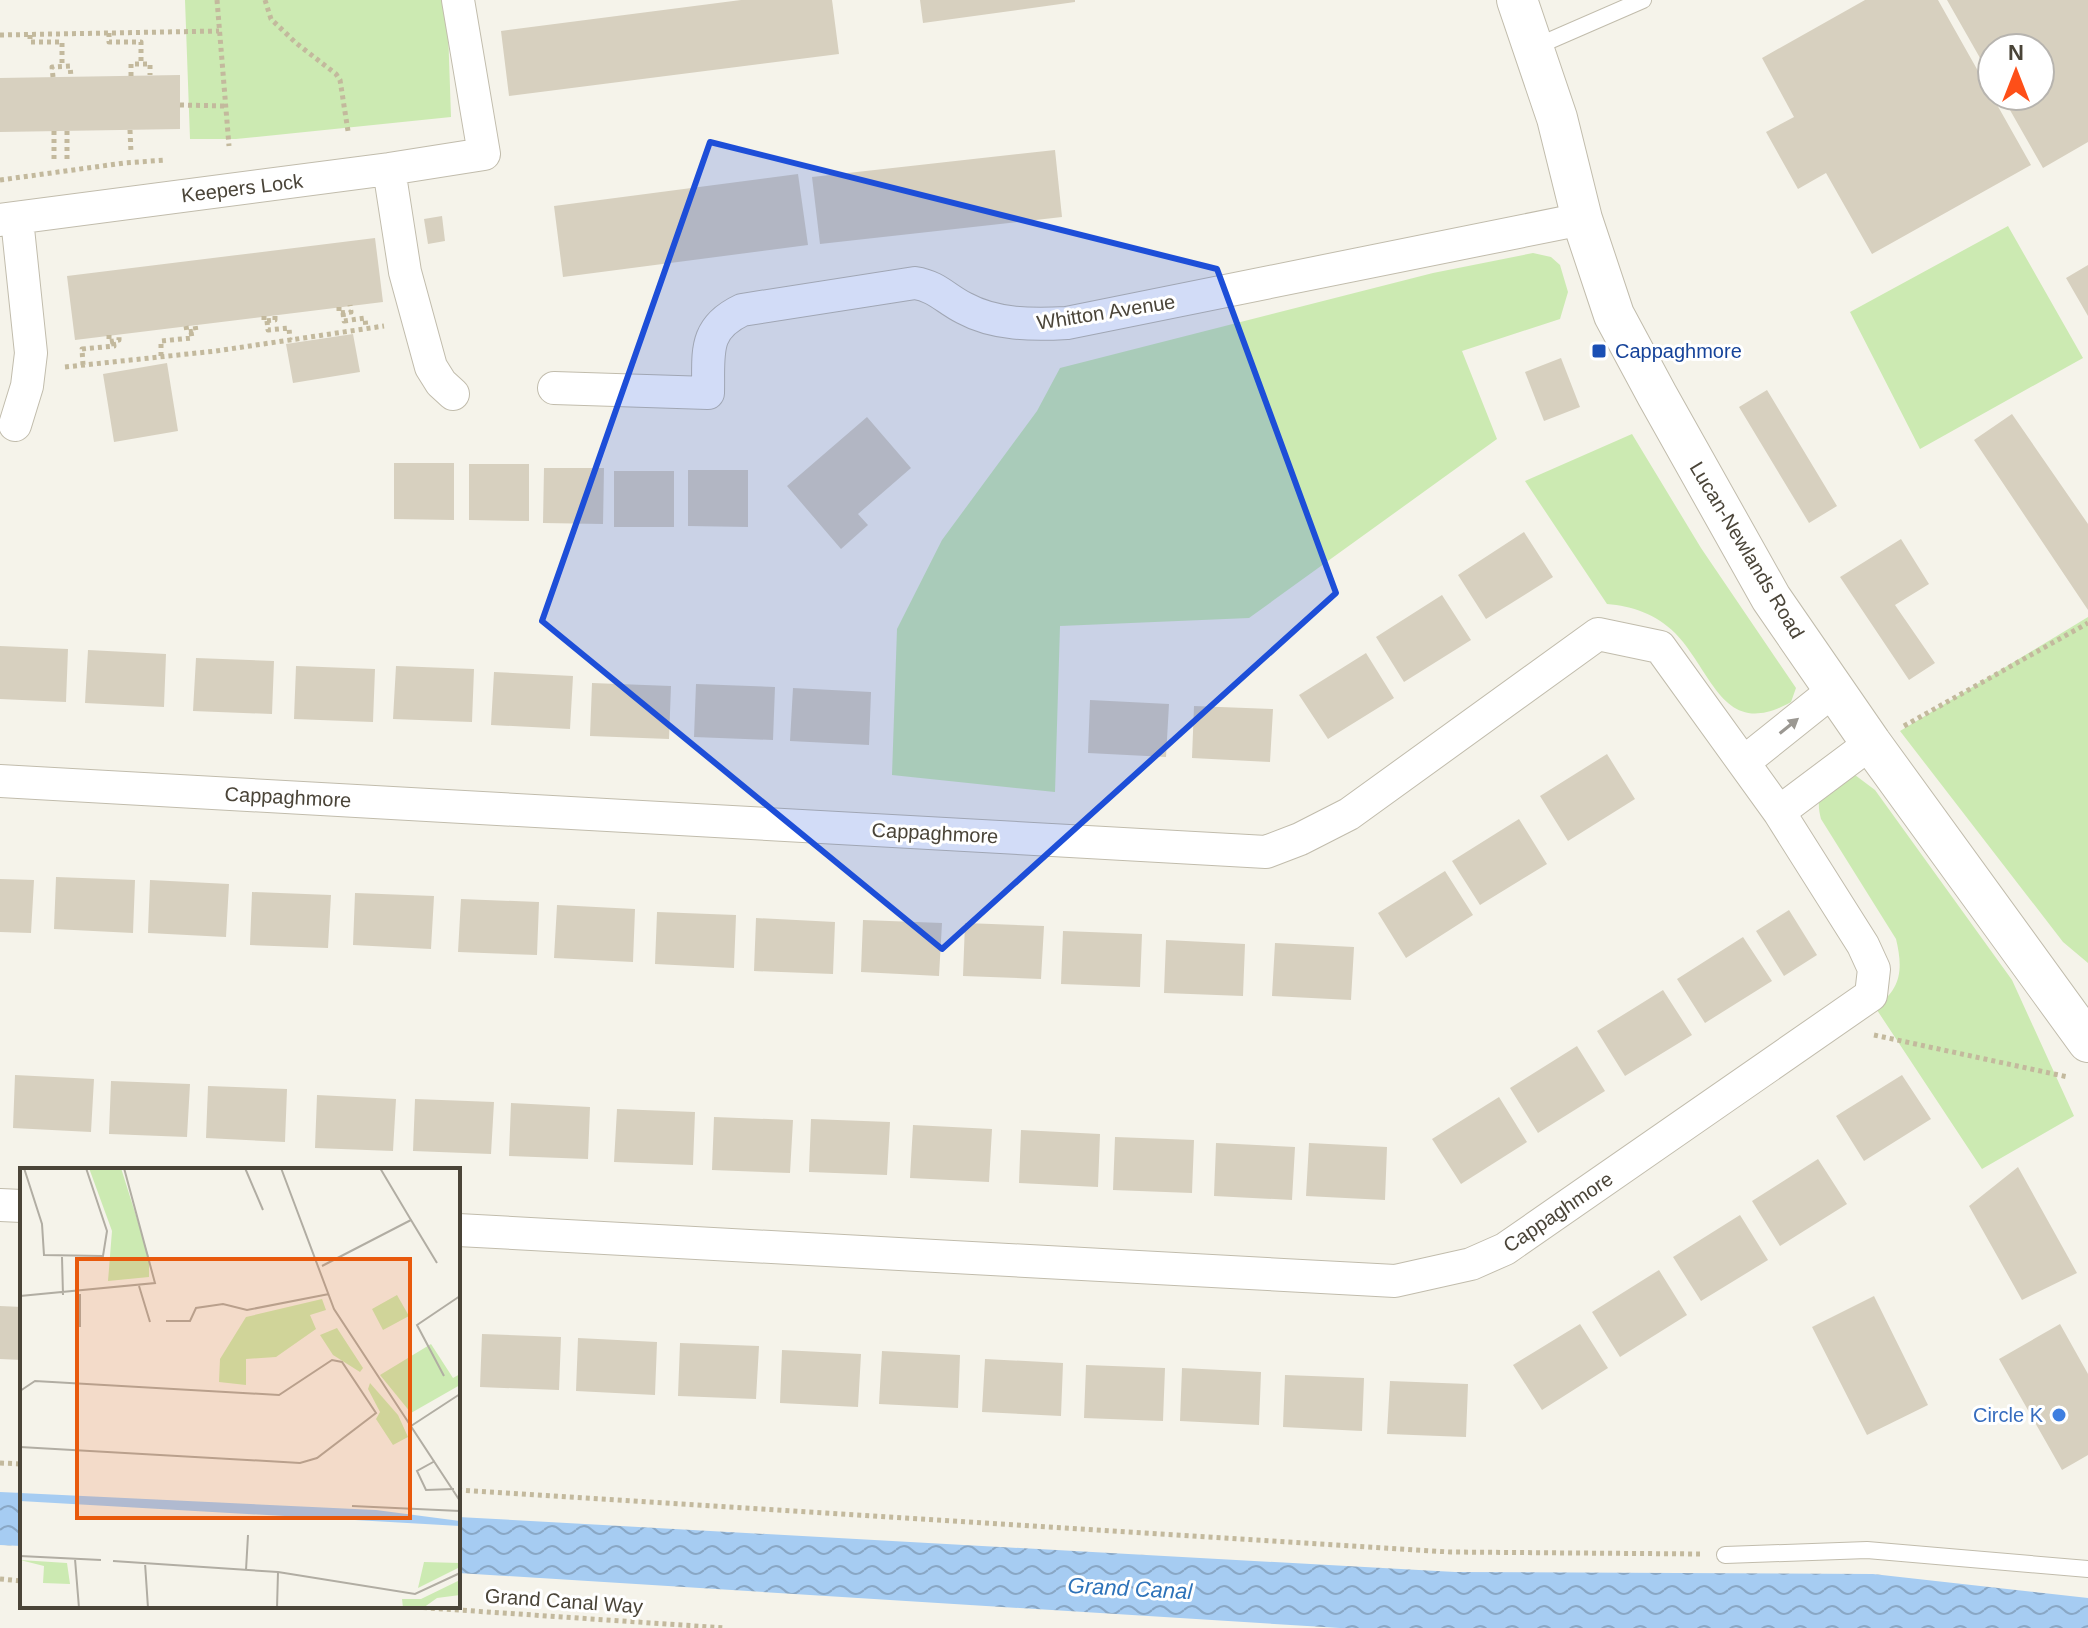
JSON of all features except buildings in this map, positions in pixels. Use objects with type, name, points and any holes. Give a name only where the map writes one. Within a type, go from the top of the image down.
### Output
[{"type":"street","name":"Keepers Lock","points":[[9,219],[484,154],[458,0]]},
{"type":"street","name":"Lucan-Newlands Road","points":[[1517,0],[1557,118],[1582,219],[1614,315],[1771,598],[1834,690],[1883,738],[2080,1060]]},
{"type":"street","points":[[389,169],[405,272],[431,367],[453,394]]},
{"type":"street","points":[[9,219],[31,353],[15,425]]},
{"type":"street","name":"Whitton Avenue","points":[[554,388],[708,393],[712,332],[726,318],[742,310],[915,283],[928,284],[964,308],[998,319],[1029,326],[1067,323],[1582,219]]},
{"type":"street","name":"Cappaghmore","points":[[0,781],[1266,852],[1349,814],[1598,634],[1660,647],[1779,812],[1863,945],[1874,969],[1871,995],[1505,1249],[1471,1264],[1395,1281],[460,1230]]},
{"type":"street","points":[[1744,762],[1834,690]]},
{"type":"street","points":[[1779,812],[1883,738]]},
{"type":"street","points":[[0,1205],[20,1206]]},
{"type":"lane","points":[[1535,47],[1643,0]]},
{"type":"lane","points":[[1725,1555],[1867,1550],[2088,1569]]},
{"type":"path","points":[[217,0],[229,146]]},
{"type":"path","points":[[265,0],[271,19],[340,80],[348,131]]},
{"type":"path","points":[[0,35],[219,31]]},
{"type":"path","points":[[109,33],[109,42],[141,42],[141,64]]},
{"type":"path","points":[[30,35],[30,42],[62,42],[62,67]]},
{"type":"path","points":[[131,76],[131,64],[150,64],[150,75]]},
{"type":"path","points":[[53,77],[52,67],[70,66],[71,77]]},
{"type":"path","points":[[180,105],[225,106]]},
{"type":"path","points":[[130,130],[131,153]]},
{"type":"path","points":[[54,131],[54,163]]},
{"type":"path","points":[[67,131],[67,161]]},
{"type":"path","points":[[350,305],[351,312],[341,310],[344,321],[365,318],[366,328]]},
{"type":"path","points":[[275,315],[275,320],[265,319],[268,330],[289,328],[290,340]]},
{"type":"path","points":[[28,372],[419,321]]},
{"type":"path","points":[[186,326],[187,332],[191,332],[196,331],[195,325]]},
{"type":"path","points":[[161,356],[161,341],[192,338],[191,332]]},
{"type":"path","points":[[83,365],[82,349],[114,346],[111,338],[119,340],[119,334]]},
{"type":"path","points":[[1883,738],[2088,623]]},
{"type":"path","points":[[1873,1035],[2080,1060]]},
{"type":"path","points":[[0,1463],[20,1464]]},
{"type":"path","points":[[460,1490],[1450,1552],[1725,1555]]},
{"type":"path","points":[[0,1579],[20,1581]]},
{"type":"path","name":"Grand Canal Way","points":[[429,1608],[726,1628]]},
{"type":"highlighted area","points":[[710,142],[1217,269],[1336,593],[942,949],[542,621]]},
{"type":"green space","points":[[185,0],[447,0],[451,117],[236,139],[190,139]]},
{"type":"green space","points":[[2008,226],[2083,358],[1920,449],[1850,312]]},
{"type":"green space","points":[[1533,253],[1551,257],[1560,265],[1568,292],[1560,319],[1462,351],[1497,439],[1249,618],[1060,626],[1055,792],[892,775],[897,629],[942,540],[1037,411],[1060,368],[1433,273]]},
{"type":"green space","points":[[1632,434],[1701,548],[1796,688],[1791,702],[1768,712],[1750,713],[1734,708],[1722,697],[1668,626],[1643,612],[1607,604],[1525,481]]},
{"type":"green space","points":[[2088,617],[2088,963],[2063,942],[1900,731]]},
{"type":"green space","points":[[1855,775],[1875,790],[2012,980],[2074,1116],[1982,1169],[1875,1007],[1891,993],[1898,977],[1900,969],[1896,939],[1821,819],[1819,809],[1821,793],[1825,788],[1837,780]]},
{"type":"water","points":[[0,1492],[20,1493],[20,1546],[0,1545]]},
{"type":"water","name":"Grand Canal","points":[[460,1517],[1455,1572],[1873,1574],[2088,1598],[2088,1628],[1340,1628],[460,1573]]},
{"type":"place","name":"Cappaghmore","points":[[1599,351]]},
{"type":"place","name":"Circle K","points":[[2059,1415]]}]
